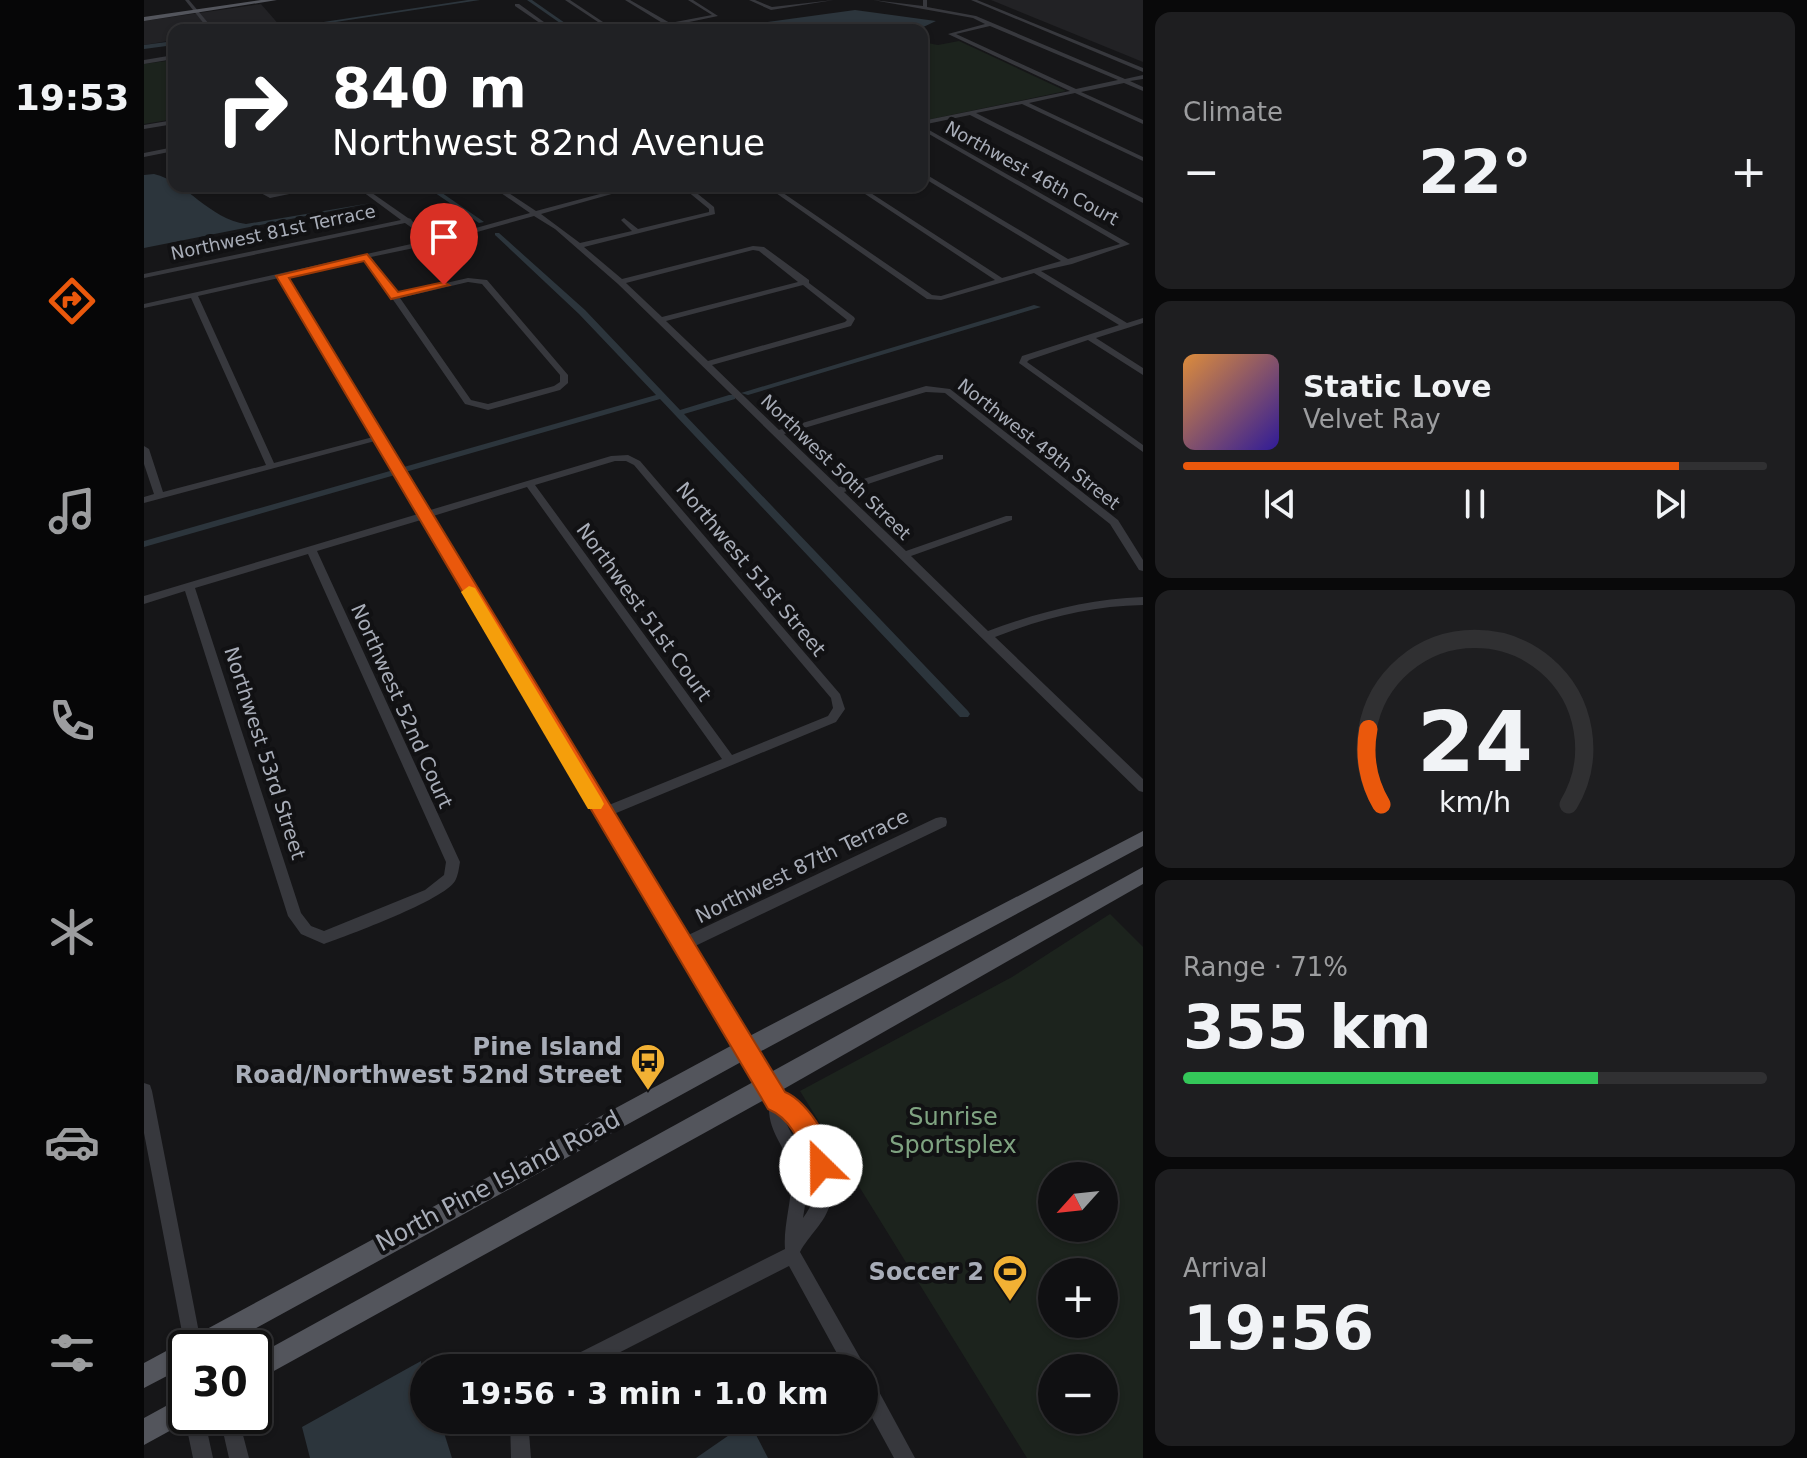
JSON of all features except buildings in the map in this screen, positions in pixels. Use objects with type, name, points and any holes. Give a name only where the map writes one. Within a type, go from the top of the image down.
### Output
[{"type":"main road","points":[[144,16],[244,0]]},
{"type":"main road","points":[[187,8],[274,0]]},
{"type":"main road","name":"North Pine Island Road","points":[[227,1330],[745,1049],[1143,838]]},
{"type":"main road","points":[[272,1360],[772,1094],[1143,875]]},
{"type":"main road","points":[[144,1376],[168,1363]]},
{"type":"main road","points":[[144,1432],[168,1418]]},
{"type":"street","points":[[187,0],[187,8],[205,24]]},
{"type":"street","points":[[567,0],[604,24]]},
{"type":"street","points":[[627,0],[668,24]]},
{"type":"street","points":[[675,24],[716,16],[690,0]]},
{"type":"street","points":[[751,0],[771,9],[832,0]]},
{"type":"street","points":[[875,0],[956,12],[1143,89]]},
{"type":"street","points":[[925,0],[925,8]]},
{"type":"street","points":[[973,0],[1143,68]]},
{"type":"street","points":[[983,0],[1143,68]]},
{"type":"street","points":[[517,5],[544,24]]},
{"type":"street","points":[[991,24],[951,34],[1143,122]]},
{"type":"street","points":[[144,62],[168,58]]},
{"type":"street","points":[[928,124],[1143,77]]},
{"type":"street","points":[[1023,102],[1143,159]]},
{"type":"street","points":[[971,113],[1143,201]]},
{"type":"street","points":[[144,127],[168,123]]},
{"type":"street","name":"Northwest 46th Court","points":[[928,129],[1126,244],[1069,262]]},
{"type":"street","points":[[144,155],[168,150]]},
{"type":"street","points":[[928,178],[1069,262]]},
{"type":"street","points":[[262,192],[270,196],[292,192]]},
{"type":"street","points":[[367,192],[435,241]]},
{"type":"street","name":"Northwest 50th Street","points":[[503,192],[537,214],[621,282],[1143,787]]},
{"type":"street","points":[[144,306],[435,241],[616,192]]},
{"type":"street","points":[[578,246],[713,213],[712,208],[692,192]]},
{"type":"street","points":[[778,192],[930,297],[941,298],[1069,262]]},
{"type":"street","points":[[865,192],[1002,281]]},
{"type":"street","name":"Northwest 81st Terrace","points":[[144,276],[409,220]]},
{"type":"street","points":[[624,220],[637,232]]},
{"type":"street","points":[[621,282],[753,248],[761,249],[851,319],[848,324],[706,364]]},
{"type":"street","points":[[367,257],[468,402],[488,407],[557,388],[564,383],[564,375],[484,282],[478,280],[395,297]]},
{"type":"street","points":[[1035,271],[1125,325]]},
{"type":"street","points":[[282,276],[681,946],[772,1094],[792,1107],[817,1148],[825,1184],[821,1207],[792,1250],[596,1354]]},
{"type":"street","points":[[661,320],[806,282]]},
{"type":"street","points":[[194,295],[271,466]]},
{"type":"street","points":[[1143,320],[1025,358],[1023,363],[1143,449]]},
{"type":"street","points":[[1089,337],[1143,372]]},
{"type":"street","name":"Northwest 49th Street","points":[[779,433],[938,388],[947,391],[1114,522],[1143,568]]},
{"type":"street","points":[[144,500],[378,438]]},
{"type":"street","points":[[144,449],[159,496]]},
{"type":"street","points":[[838,491],[940,457]]},
{"type":"street","name":"Northwest 51st Street","points":[[529,484],[614,458],[628,458],[637,463],[836,697],[839,709],[832,719],[730,761]]},
{"type":"street","points":[[144,600],[529,484]]},
{"type":"street","name":"Northwest 51st Court","points":[[529,484],[730,761]]},
{"type":"street","points":[[905,555],[1009,518]]},
{"type":"street","name":"Northwest 52nd Court","points":[[306,930],[324,938],[430,894],[450,878],[453,862],[311,549]]},
{"type":"street","name":"Northwest 53rd Street","points":[[189,586],[295,916],[306,930]]},
{"type":"street","points":[[988,635],[1042,614],[1080,605],[1143,601]]},
{"type":"street","points":[[601,814],[730,761]]},
{"type":"street","name":"Northwest 87th Terrace","points":[[681,946],[941,822]]},
{"type":"street","points":[[144,1091],[190,1330]]},
{"type":"street","points":[[772,1094],[774,1120],[798,1162],[801,1182],[790,1227],[792,1250],[848,1354]]},
{"type":"street","points":[[878,1409],[905,1458]]},
{"type":"street","points":[[198,1434],[203,1458]]},
{"type":"street","points":[[233,1434],[239,1458]]},
{"type":"street","points":[[520,1434],[521,1458]]},
{"type":"shaded area","points":[[991,0],[1143,0],[1143,62]]},
{"type":"shaded area","points":[[261,4],[278,24],[168,24],[168,41],[144,45],[144,21]]},
{"type":"shaded area","points":[[855,10],[936,21],[928,25],[752,24]]},
{"type":"shaded area","points":[[144,175],[166,178],[168,192],[188,192],[221,215],[246,224],[371,203],[144,248]]},
{"type":"shaded area","points":[[410,1367],[410,1434],[444,1434],[452,1458],[310,1458],[302,1427]]},
{"type":"shaded area","points":[[731,1434],[756,1434],[768,1458],[696,1458]]},
{"type":"green space","points":[[959,41],[1066,91],[928,120],[928,43],[938,45]]},
{"type":"green space","points":[[168,61],[168,120],[144,124],[144,64]]},
{"type":"green space","name":"Sunrise Sportsplex","points":[[1110,914],[1143,947],[1143,1458],[1027,1458],[800,1091],[1012,977]]},
{"type":"waterway","points":[[314,24],[478,0]]},
{"type":"waterway","points":[[529,0],[564,24]]},
{"type":"waterway","points":[[144,47],[168,44]]},
{"type":"waterway","points":[[437,192],[481,222]]},
{"type":"waterway","points":[[497,234],[582,312],[662,396]]},
{"type":"waterway","points":[[745,393],[1037,307]]},
{"type":"waterway","points":[[144,544],[662,396]]},
{"type":"waterway","points":[[662,396],[964,714]]},
{"type":"waterway","points":[[678,413],[732,397]]},
{"type":"slow traffic","points":[[469,592],[595,804]]},
{"type":"place","name":"Pine Island Road/Northwest 52nd Street","points":[[648,1092]]},
{"type":"place","name":"Soccer 2","points":[[1010,1303]]},
{"type":"route","points":[[444,285],[395,297],[367,257],[282,276],[681,946],[777,1101],[792,1107],[817,1148],[821,1166]]}]
